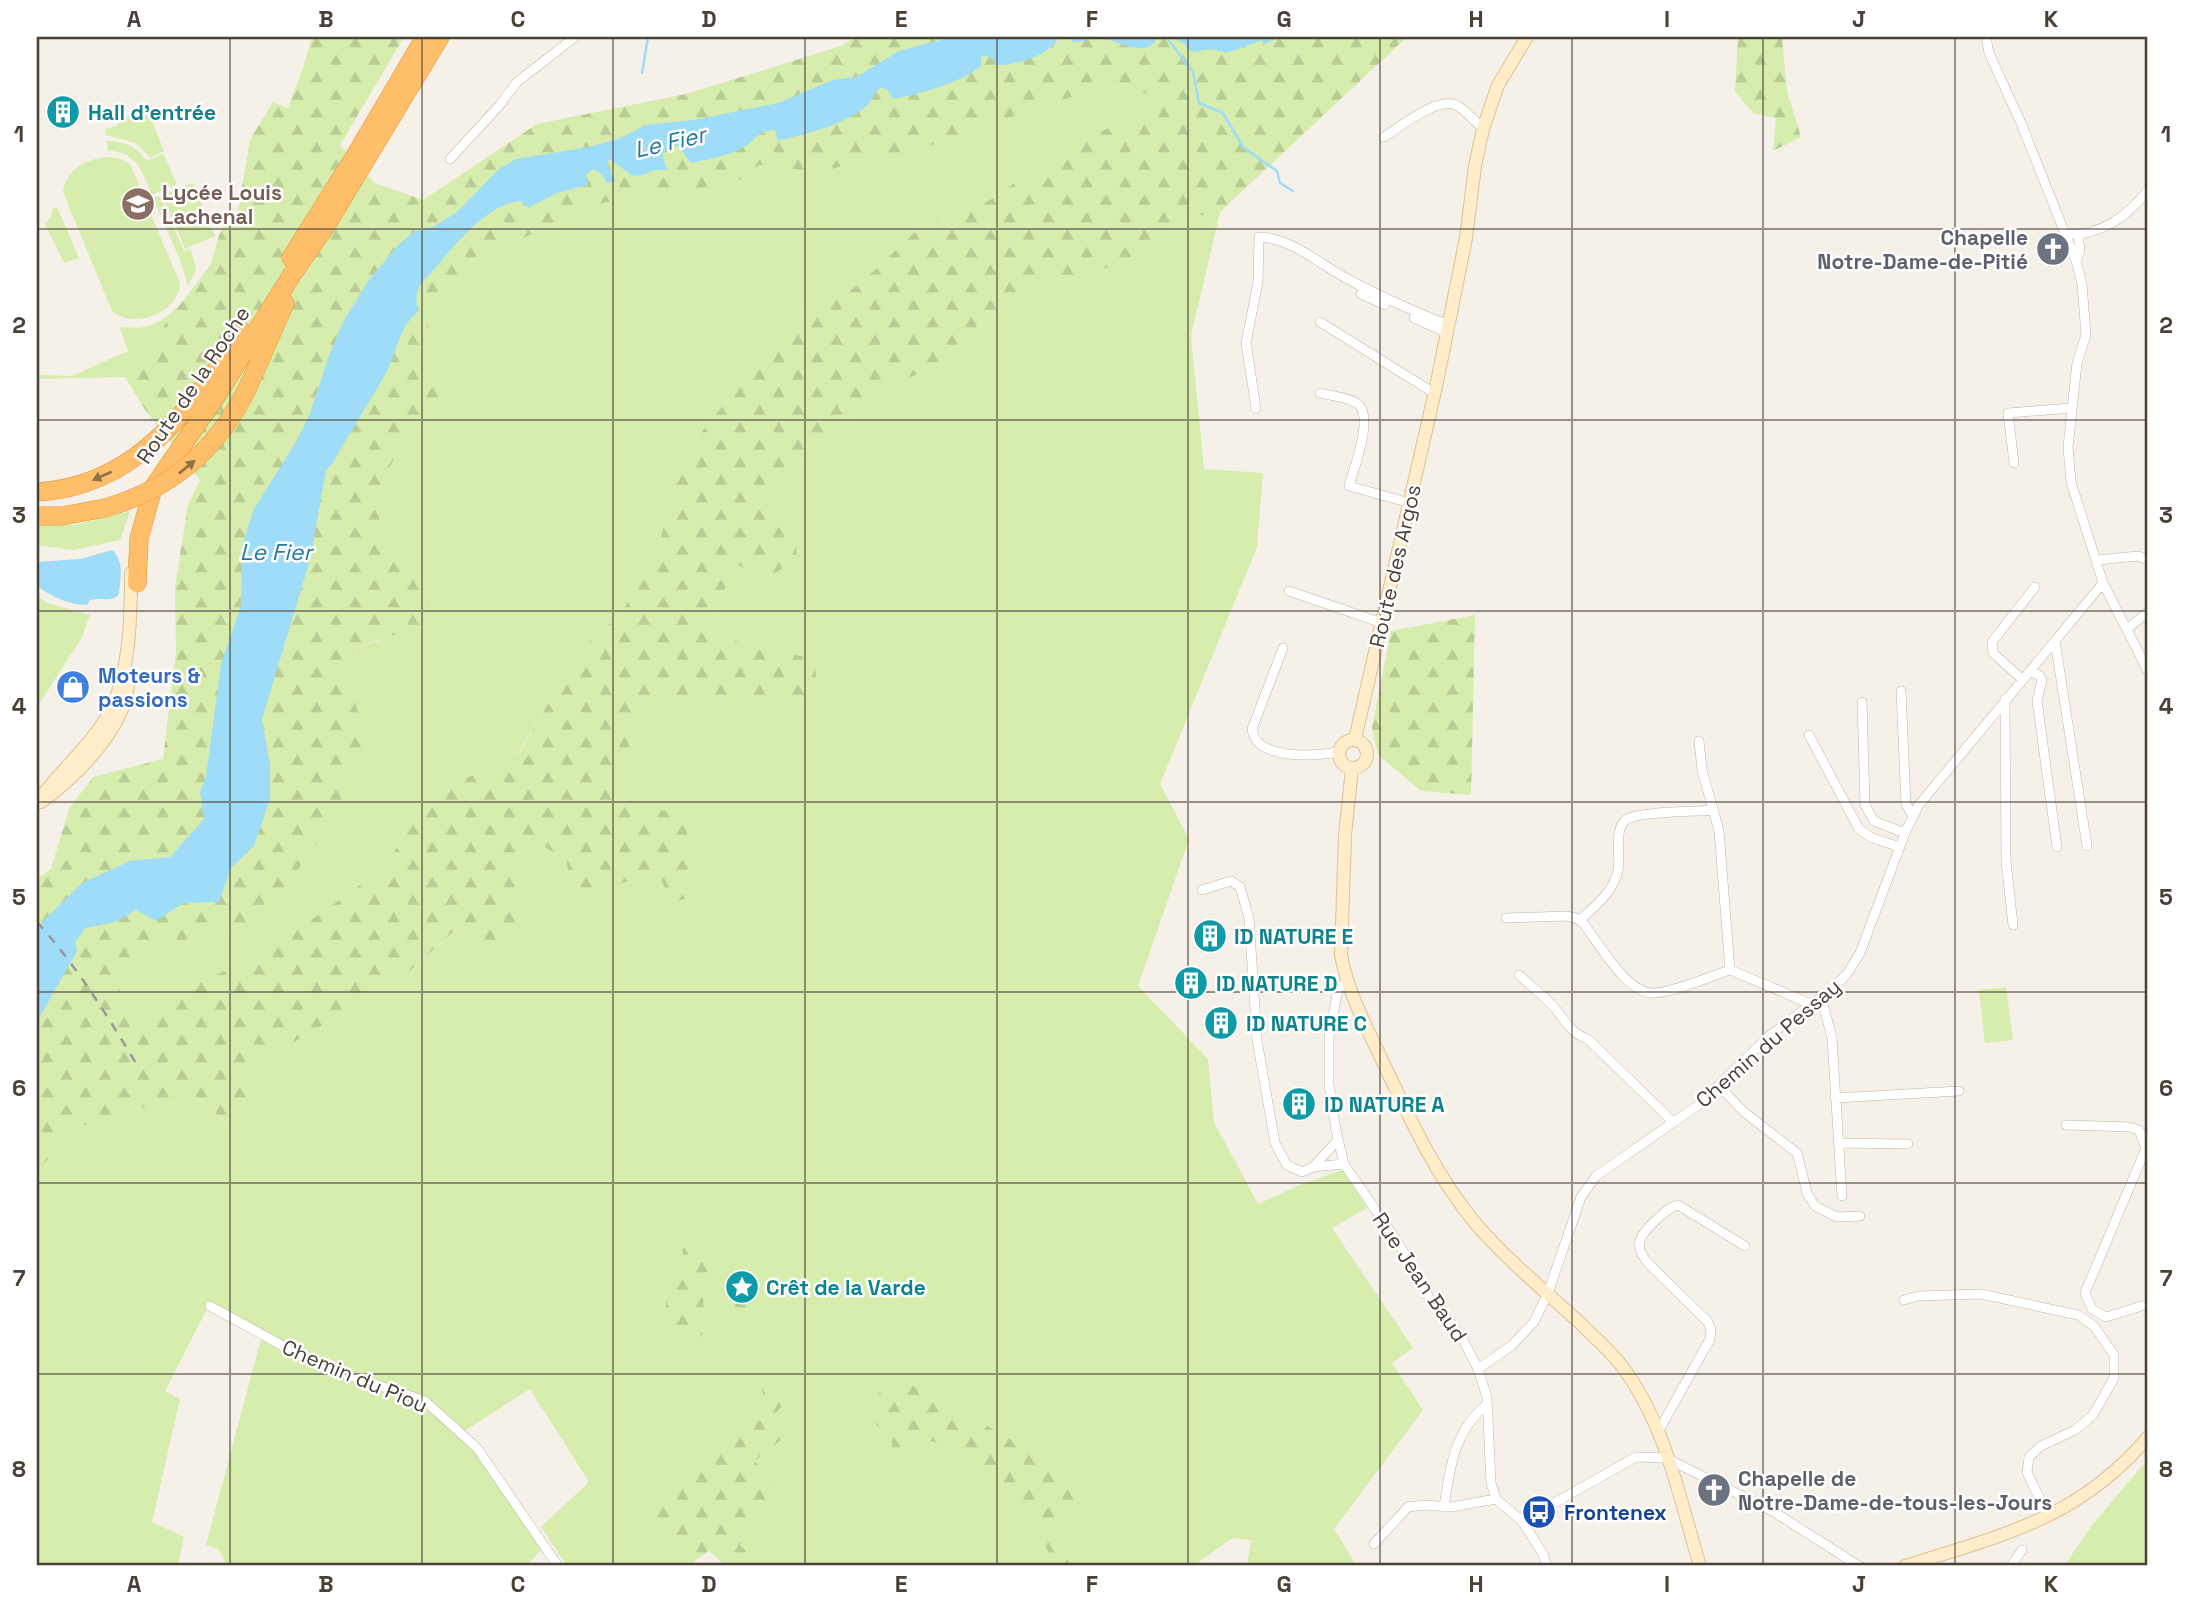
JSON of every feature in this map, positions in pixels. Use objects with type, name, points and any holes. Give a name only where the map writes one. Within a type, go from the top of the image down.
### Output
[{"type":"highway","points":[[37,492],[85,484],[134,459],[156,442],[196,397],[249,323],[355,156],[425,37]]},
{"type":"highway","points":[[37,516],[62,516],[105,508],[156,488],[191,464],[225,428],[248,387],[280,313],[326,227],[440,37]]},
{"type":"highway","name":"Route de la Roche","points":[[137,583],[139,539],[153,488],[219,392],[291,276],[326,227]]},
{"type":"highway","name":"Route de la Roche","points":[[133,531],[139,504],[151,475],[207,398],[249,323]]},
{"type":"street","points":[[450,159],[499,106],[517,82],[575,37]]},
{"type":"street","name":"Route des Argos","points":[[1355,739],[1448,329],[1483,129],[1498,85],[1527,37]]},
{"type":"street","points":[[1986,37],[1989,52],[2076,261],[2086,334],[2077,363],[2068,447],[2071,482],[2103,583],[2148,671]]},
{"type":"street","points":[[1384,137],[1433,106],[1449,102],[1457,105],[1483,129]]},
{"type":"street","points":[[2066,234],[2078,235],[2120,219],[2135,208],[2148,190]]},
{"type":"street","points":[[2076,261],[2080,251],[2078,235]]},
{"type":"street","points":[[1256,408],[1247,343],[1258,282],[1259,237],[1278,238],[1448,329]]},
{"type":"street","points":[[1361,294],[1448,329]]},
{"type":"street","points":[[1320,322],[1434,393]]},
{"type":"street","points":[[1320,393],[1356,402],[1366,421],[1349,486],[1410,503]]},
{"type":"street","points":[[2014,463],[2008,413],[2072,408]]},
{"type":"street","name":"Route de la Roche","points":[[37,804],[49,786],[88,743],[114,703],[122,674],[131,611],[133,531]]},
{"type":"street","points":[[2097,561],[2138,556],[2148,560]]},
{"type":"street","name":"Route de la Roche","points":[[37,804],[68,781],[113,726],[123,706],[134,649],[137,583]]},
{"type":"street","name":"Chemin du Pessay","points":[[1478,1369],[1511,1346],[1534,1322],[1548,1293],[1581,1197],[1588,1186],[1609,1164],[1697,1106],[1769,1036],[1847,974],[1860,953],[1905,833],[1918,807],[2103,583]]},
{"type":"street","points":[[2035,586],[1992,642],[1993,653],[2026,676],[2039,675],[2042,680],[2037,701],[2057,846]]},
{"type":"street","points":[[1289,590],[1382,623]]},
{"type":"street","points":[[2127,629],[2148,612]]},
{"type":"street","points":[[2055,641],[2087,846]]},
{"type":"street","points":[[1283,648],[1252,729],[1256,741],[1275,752],[1315,755],[1338,752]]},
{"type":"street","points":[[1901,691],[1906,804],[1913,816]]},
{"type":"street","points":[[2005,699],[2006,861],[2013,925]]},
{"type":"street","points":[[1862,702],[1865,805],[1874,821],[1905,833]]},
{"type":"street","points":[[1809,735],[1859,829],[1872,838],[1900,847]]},
{"type":"street","points":[[1355,739],[1366,747],[1367,756],[1363,765],[1352,769],[1339,760],[1338,752],[1343,743],[1355,739]]},
{"type":"street","points":[[1699,741],[1702,770],[1719,831],[1730,970]]},
{"type":"street","points":[[1352,769],[1345,835],[1341,955],[1347,981],[1420,1139],[1447,1183],[1476,1224],[1623,1368],[1647,1406],[1658,1432],[1700,1566]]},
{"type":"street","points":[[1580,920],[1603,898],[1614,882],[1619,861],[1620,830],[1625,821],[1637,816],[1713,810]]},
{"type":"street","points":[[1202,890],[1231,881],[1240,887],[1245,897],[1249,918],[1257,1040],[1275,1143],[1287,1165],[1295,1170],[1302,1172],[1313,1167],[1344,1164]]},
{"type":"street","points":[[1506,918],[1566,916],[1580,920],[1626,979],[1641,991],[1661,992],[1730,970],[1811,1004]]},
{"type":"street","points":[[1519,975],[1554,1007],[1566,1026],[1589,1040],[1673,1122]]},
{"type":"street","name":"Rue Jean Baud","points":[[1347,981],[1338,989],[1329,1037],[1329,1085],[1344,1164],[1399,1244],[1432,1303],[1446,1316],[1463,1340],[1478,1369],[1487,1404],[1491,1483],[1496,1499]]},
{"type":"street","points":[[1821,996],[1832,1038],[1842,1196]]},
{"type":"street","points":[[1719,1086],[1744,1112],[1797,1153],[1807,1193],[1815,1206],[1837,1217],[1860,1216]]},
{"type":"street","points":[[1835,1098],[1959,1091]]},
{"type":"street","points":[[2066,1125],[2129,1127],[2139,1130],[2146,1148],[2085,1293],[2092,1309],[2106,1317],[2148,1304]]},
{"type":"street","points":[[1313,1167],[1338,1140]]},
{"type":"street","points":[[1838,1143],[1908,1144]]},
{"type":"street","points":[[1658,1432],[1710,1339],[1711,1330],[1708,1322],[1641,1254],[1639,1244],[1642,1235],[1671,1207],[1678,1205],[1745,1246]]},
{"type":"street","points":[[1904,1300],[1918,1296],[1981,1294],[2078,1315],[2094,1326],[2114,1355],[2114,1378],[2093,1415],[2075,1430],[2041,1446],[2029,1457],[2027,1472],[2048,1517]]},
{"type":"street","name":"Chemin du Piou","points":[[210,1306],[318,1365],[425,1401],[477,1448],[558,1566]]},
{"type":"street","points":[[1444,1507],[1451,1460],[1459,1436],[1470,1419],[1487,1404]]},
{"type":"street","points":[[1905,1566],[2005,1534],[2048,1517],[2098,1486],[2122,1466],[2148,1437]]},
{"type":"street","points":[[1522,1521],[1636,1457],[1666,1458],[1774,1512],[1859,1566]]},
{"type":"street","points":[[1374,1544],[1408,1507],[1424,1504],[1444,1507],[1470,1505],[1496,1499],[1522,1521],[1547,1566]]},
{"type":"street","points":[[2011,1566],[2022,1549]]},
{"type":"green space","points":[[312,37],[404,37],[340,145],[375,183],[423,200],[537,124],[686,94],[838,47],[857,37],[1407,37],[1220,212],[1185,218],[1167,240],[1109,267],[1038,286],[980,324],[929,370],[881,388],[766,490],[755,507],[799,526],[796,556],[771,578],[734,564],[708,635],[814,659],[820,703],[652,702],[608,785],[617,804],[686,814],[690,897],[672,903],[657,871],[571,901],[567,861],[545,847],[510,861],[516,890],[530,916],[507,949],[482,954],[460,926],[406,974],[258,1064],[242,1107],[228,1124],[196,1097],[122,1112],[76,1128],[37,1171],[37,879],[51,869],[69,809],[93,777],[163,759],[176,651],[175,587],[188,505],[200,480],[144,408],[125,377],[211,264],[219,235],[230,216],[238,212],[250,140],[273,102],[288,108]],"holes":[[[1124,84],[1165,101],[1062,150],[990,200],[917,230],[859,285],[795,318],[698,436],[671,492],[660,542],[621,614],[594,637],[558,686],[520,752],[452,785],[407,826],[389,863],[261,954],[187,988],[140,1020],[124,1004],[119,986],[127,970],[151,949],[252,922],[288,884],[334,818],[365,735],[348,679],[357,647],[418,627],[432,595],[382,544],[377,496],[403,438],[453,398],[425,359],[429,319],[470,263],[494,241],[523,238],[599,204],[666,189],[725,191],[759,165],[818,172],[938,144],[1049,103]]]},
{"type":"green space","points":[[1738,37],[1782,37],[1787,91],[1801,137],[1773,151],[1776,118],[1753,113],[1735,92]]},
{"type":"green space","points":[[1125,84],[1167,100],[1062,150],[990,200],[917,230],[859,285],[795,318],[698,436],[671,492],[660,542],[621,614],[594,637],[558,686],[519,752],[452,785],[407,826],[389,863],[261,954],[187,988],[140,1020],[124,1004],[119,986],[127,970],[151,949],[252,922],[365,735],[347,679],[358,647],[381,640],[432,595],[382,544],[377,496],[403,438],[452,399],[425,359],[429,318],[470,263],[494,241],[523,238],[599,204],[666,189],[724,191],[759,165],[818,172],[1049,103]]},
{"type":"green space","points":[[140,105],[146,106],[164,151],[150,158],[135,144],[105,135],[106,129],[116,126]]},
{"type":"green space","points":[[107,141],[130,145],[146,161],[163,154],[177,184],[152,195],[137,164],[125,154],[108,151],[105,143]]},
{"type":"green space","points":[[118,158],[130,164],[180,284],[172,303],[154,316],[132,319],[112,311],[63,192],[68,177],[78,167],[91,160]]},
{"type":"green space","points":[[193,183],[215,236],[185,249],[162,195]]},
{"type":"green space","points":[[160,196],[184,251],[191,249],[196,270],[188,286],[180,260],[153,198]]},
{"type":"green space","points":[[57,207],[79,258],[64,263],[45,224],[52,215],[52,210]]},
{"type":"green space","points":[[1220,212],[1191,336],[1204,469],[1263,473],[1257,547],[1160,784],[1189,839],[1138,986],[1208,1059],[1214,1122],[1258,1204],[1302,1184],[1343,1170],[1367,1208],[1332,1228],[1413,1348],[1392,1363],[1423,1410],[1334,1529],[1355,1563],[1353,1566],[1247,1566],[1251,1540],[1232,1538],[1193,1566],[727,1566],[709,1551],[687,1566],[567,1566],[541,1527],[589,1482],[530,1389],[466,1430],[541,1550],[526,1566],[225,1566],[219,1549],[206,1545],[261,1339],[208,1307],[165,1391],[180,1399],[152,1522],[184,1537],[178,1566],[37,1566],[37,1171],[76,1128],[122,1112],[196,1097],[227,1124],[242,1107],[258,1064],[406,974],[461,926],[530,916],[516,890],[510,861],[545,847],[568,861],[624,881],[658,871],[672,902],[690,897],[617,804],[608,785],[652,702],[820,703],[813,659],[708,635],[755,507],[766,490],[881,388],[929,370],[980,324],[1038,286],[1109,267],[1167,240],[1185,218]]},
{"type":"green space","points":[[180,305],[125,377],[37,379],[37,375],[72,376],[128,351],[120,328],[138,328],[156,323]]},
{"type":"green space","points":[[130,511],[120,540],[73,550],[37,545],[37,525],[75,525]]},
{"type":"green space","points":[[37,595],[47,603],[90,615],[81,639],[37,707]]},
{"type":"green space","points":[[1475,615],[1471,795],[1421,791],[1378,755],[1372,728],[1391,631]]},
{"type":"green space","points":[[2006,987],[2013,1040],[1985,1043],[1979,990]]},
{"type":"green space","points":[[683,1248],[692,1249],[714,1264],[713,1281],[703,1302],[707,1329],[696,1340],[678,1344],[666,1318],[666,1306],[667,1290],[680,1271]]},
{"type":"green space","points":[[751,1260],[760,1261],[763,1277],[745,1289],[751,1311],[740,1311],[727,1300],[726,1287],[742,1275]]},
{"type":"green space","points":[[765,1368],[782,1406],[774,1415],[784,1437],[754,1462],[772,1472],[777,1498],[751,1508],[740,1545],[757,1562],[768,1566],[727,1566],[709,1550],[695,1559],[641,1509],[764,1402],[759,1369]]},
{"type":"green space","points":[[896,1377],[1006,1436],[1054,1474],[1084,1507],[1055,1532],[1074,1566],[1054,1566],[1044,1542],[1005,1492],[934,1442],[911,1433],[911,1453],[901,1464],[892,1455],[890,1437],[876,1425],[880,1407],[879,1386]]},
{"type":"green space","points":[[2148,1459],[2148,1566],[2064,1566],[2092,1525]]},
{"type":"water","name":"Le Fier","points":[[952,37],[1059,37],[1041,54],[1014,63],[998,65],[984,55],[981,58],[981,66],[972,72],[927,91],[893,99],[887,89],[881,88],[866,107],[853,115],[833,125],[778,141],[775,130],[769,131],[733,152],[691,163],[680,148],[670,142],[663,154],[665,166],[669,170],[655,170],[639,176],[631,175],[610,159],[607,163],[615,181],[607,183],[601,174],[593,169],[586,175],[588,185],[557,193],[528,208],[521,201],[508,204],[483,219],[460,240],[420,285],[416,298],[418,312],[407,324],[388,369],[333,463],[326,470],[310,560],[262,719],[270,765],[270,799],[254,846],[231,868],[219,902],[183,903],[156,921],[136,910],[115,922],[86,928],[75,942],[77,951],[37,1022],[37,927],[82,883],[130,861],[170,857],[204,819],[200,792],[206,777],[221,664],[241,606],[242,546],[254,509],[309,416],[344,320],[369,280],[400,243],[414,232],[433,227],[457,212],[499,169],[516,159],[589,147],[618,139],[646,125],[693,120],[778,103],[833,80],[856,77],[899,51]]},
{"type":"water","points":[[1070,37],[1158,37],[1153,44],[1140,48],[1110,40],[1075,42]]},
{"type":"water","points":[[1170,37],[1278,37],[1263,45],[1262,40],[1227,53],[1211,49],[1194,52]]},
{"type":"water","points":[[112,550],[119,559],[121,570],[119,594],[116,597],[94,599],[87,605],[80,605],[61,599],[37,586],[37,562],[80,559]]},
{"type":"waterway","points":[[642,73],[648,37]]},
{"type":"waterway","points":[[1166,37],[1193,72],[1199,103],[1223,113],[1243,147],[1277,171],[1280,183],[1293,191]]},
{"type":"railway","points":[[37,922],[78,973],[137,1065]]},
{"type":"place","name":"Hall d'entrée","points":[[63,112]]},
{"type":"place","name":"Lycée Louis Lachenal","points":[[138,204]]},
{"type":"place","name":"Chapelle Notre-Dame-de-Pitié","points":[[2053,249]]},
{"type":"place","name":"Moteurs & passions","points":[[73,687]]},
{"type":"place","name":"ID NATURE E","points":[[1210,936]]},
{"type":"place","name":"ID NATURE D","points":[[1191,983]]},
{"type":"place","name":"ID NATURE C","points":[[1221,1023]]},
{"type":"place","name":"ID NATURE A","points":[[1299,1104]]},
{"type":"place","name":"Crêt de la Varde","points":[[742,1287]]},
{"type":"place","name":"Chapelle de Notre-Dame-de-tous-les-Jours","points":[[1714,1490]]},
{"type":"place","name":"Frontenex","points":[[1539,1512]]}]
